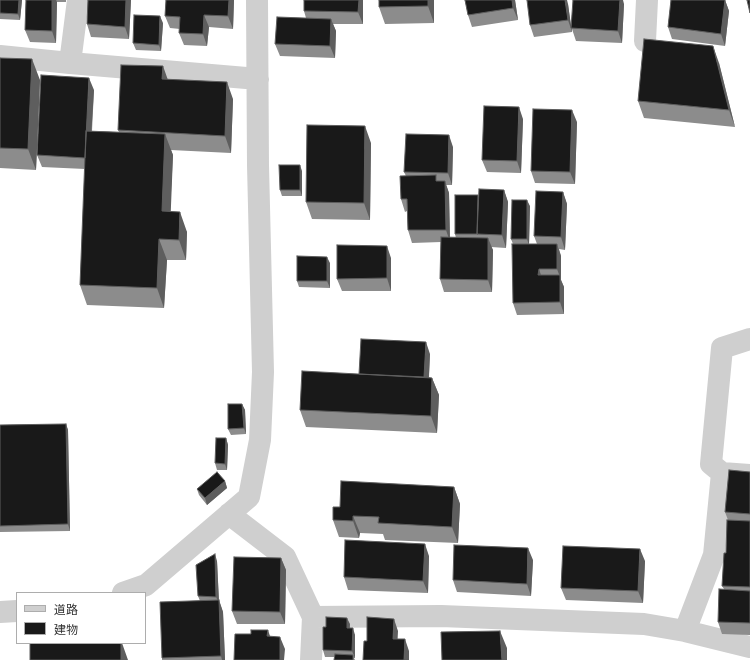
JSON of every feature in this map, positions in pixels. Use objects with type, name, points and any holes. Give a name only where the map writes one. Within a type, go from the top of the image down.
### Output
[{"type":"street","points":[[70,63],[78,0]]},
{"type":"street","points":[[126,592],[146,584],[249,497],[260,440],[263,372],[258,165],[257,0]]},
{"type":"street","points":[[645,40],[647,0]]},
{"type":"street","points":[[0,56],[258,79]]},
{"type":"street","points":[[750,340],[722,348],[711,464],[722,473],[750,475]]},
{"type":"street","points":[[685,631],[714,555],[722,473]]},
{"type":"street","points":[[229,514],[286,557],[313,617],[311,660]]},
{"type":"street","points":[[0,612],[16,611]]},
{"type":"street","points":[[313,617],[441,616],[548,619],[644,624],[685,631],[750,647]]},
{"type":"building","points":[[0,0],[19,0],[18,14],[0,13]]},
{"type":"building","points":[[26,0],[52,0],[52,31],[25,30]]},
{"type":"building","points":[[88,0],[126,0],[125,27],[87,24]]},
{"type":"building","points":[[166,0],[229,0],[228,16],[204,15],[203,34],[179,33],[180,17],[165,16]]},
{"type":"building","points":[[304,0],[359,0],[358,12],[304,11]]},
{"type":"building","points":[[379,0],[428,0],[428,6],[379,7]]},
{"type":"building","points":[[465,0],[512,0],[513,8],[468,15]]},
{"type":"building","points":[[527,0],[565,0],[568,20],[530,25]]},
{"type":"building","points":[[573,0],[620,0],[618,31],[571,28]]},
{"type":"building","points":[[671,0],[725,0],[721,34],[668,27]]},
{"type":"building","points":[[747,0],[750,0],[750,13]]},
{"type":"building","points":[[134,15],[160,16],[159,45],[133,43]]},
{"type":"building","points":[[277,17],[331,19],[330,46],[275,44]]},
{"type":"building","points":[[644,39],[713,46],[729,110],[638,101]]},
{"type":"building","points":[[0,58],[32,59],[28,149],[0,148]]},
{"type":"building","points":[[121,65],[163,66],[162,79],[227,82],[225,136],[118,130]]},
{"type":"building","points":[[41,75],[89,78],[85,158],[37,155]]},
{"type":"building","points":[[484,106],[519,107],[517,161],[482,160]]},
{"type":"building","points":[[533,109],[572,110],[570,172],[531,171]]},
{"type":"building","points":[[307,125],[365,126],[364,203],[306,202]]},
{"type":"building","points":[[86,131],[165,134],[162,211],[180,212],[179,240],[159,239],[157,288],[80,285]]},
{"type":"building","points":[[406,134],[449,135],[448,173],[404,172]]},
{"type":"building","points":[[279,165],[300,165],[300,190],[280,190]]},
{"type":"building","points":[[436,175],[436,181],[445,181],[446,230],[408,230],[407,199],[401,199],[400,176]]},
{"type":"building","points":[[479,189],[504,190],[502,235],[477,234]]},
{"type":"building","points":[[536,191],[563,192],[561,237],[534,236]]},
{"type":"building","points":[[455,195],[478,195],[477,234],[455,234]]},
{"type":"building","points":[[512,200],[527,200],[527,239],[511,239]]},
{"type":"building","points":[[441,237],[488,238],[488,280],[440,279]]},
{"type":"building","points":[[512,244],[557,244],[557,269],[539,269],[538,275],[560,275],[560,302],[513,303]]},
{"type":"building","points":[[337,245],[387,246],[387,278],[337,279]]},
{"type":"building","points":[[297,256],[327,257],[327,281],[297,281]]},
{"type":"building","points":[[361,339],[426,342],[424,377],[359,374]]},
{"type":"building","points":[[302,371],[432,378],[431,416],[300,410]]},
{"type":"building","points":[[228,404],[242,404],[244,428],[228,429]]},
{"type":"building","points":[[66,424],[68,524],[0,526],[0,425]]},
{"type":"building","points":[[216,438],[226,438],[225,464],[215,463]]},
{"type":"building","points":[[729,470],[750,472],[750,514],[725,512]]},
{"type":"building","points":[[217,472],[225,481],[205,498],[197,489]]},
{"type":"building","points":[[341,481],[454,487],[452,527],[378,523],[379,517],[353,516],[353,521],[333,520],[333,507],[340,507]]},
{"type":"building","points":[[727,520],[750,521],[750,587],[722,586],[724,553],[726,553]]},
{"type":"building","points":[[345,540],[425,544],[423,581],[344,577]]},
{"type":"building","points":[[454,545],[528,548],[527,584],[453,580]]},
{"type":"building","points":[[563,546],[640,549],[638,591],[561,588]]},
{"type":"building","points":[[215,554],[216,597],[198,596],[196,565]]},
{"type":"building","points":[[234,557],[281,558],[280,612],[232,611]]},
{"type":"building","points":[[719,589],[750,591],[750,623],[718,622]]},
{"type":"building","points":[[219,600],[221,656],[162,658],[160,602]]},
{"type":"building","points":[[326,617],[347,618],[347,628],[353,628],[352,651],[323,650],[323,627],[326,627]]},
{"type":"building","points":[[367,617],[394,619],[393,639],[405,639],[404,660],[363,660],[364,641],[367,641]]},
{"type":"building","points":[[251,630],[268,630],[267,636],[280,637],[280,660],[234,660],[235,634],[251,634]]},
{"type":"building","points":[[500,631],[502,660],[442,660],[441,632]]},
{"type":"building","points":[[30,644],[121,644],[121,660],[30,660]]},
{"type":"building","points":[[335,654],[353,655],[353,660],[334,660]]}]
